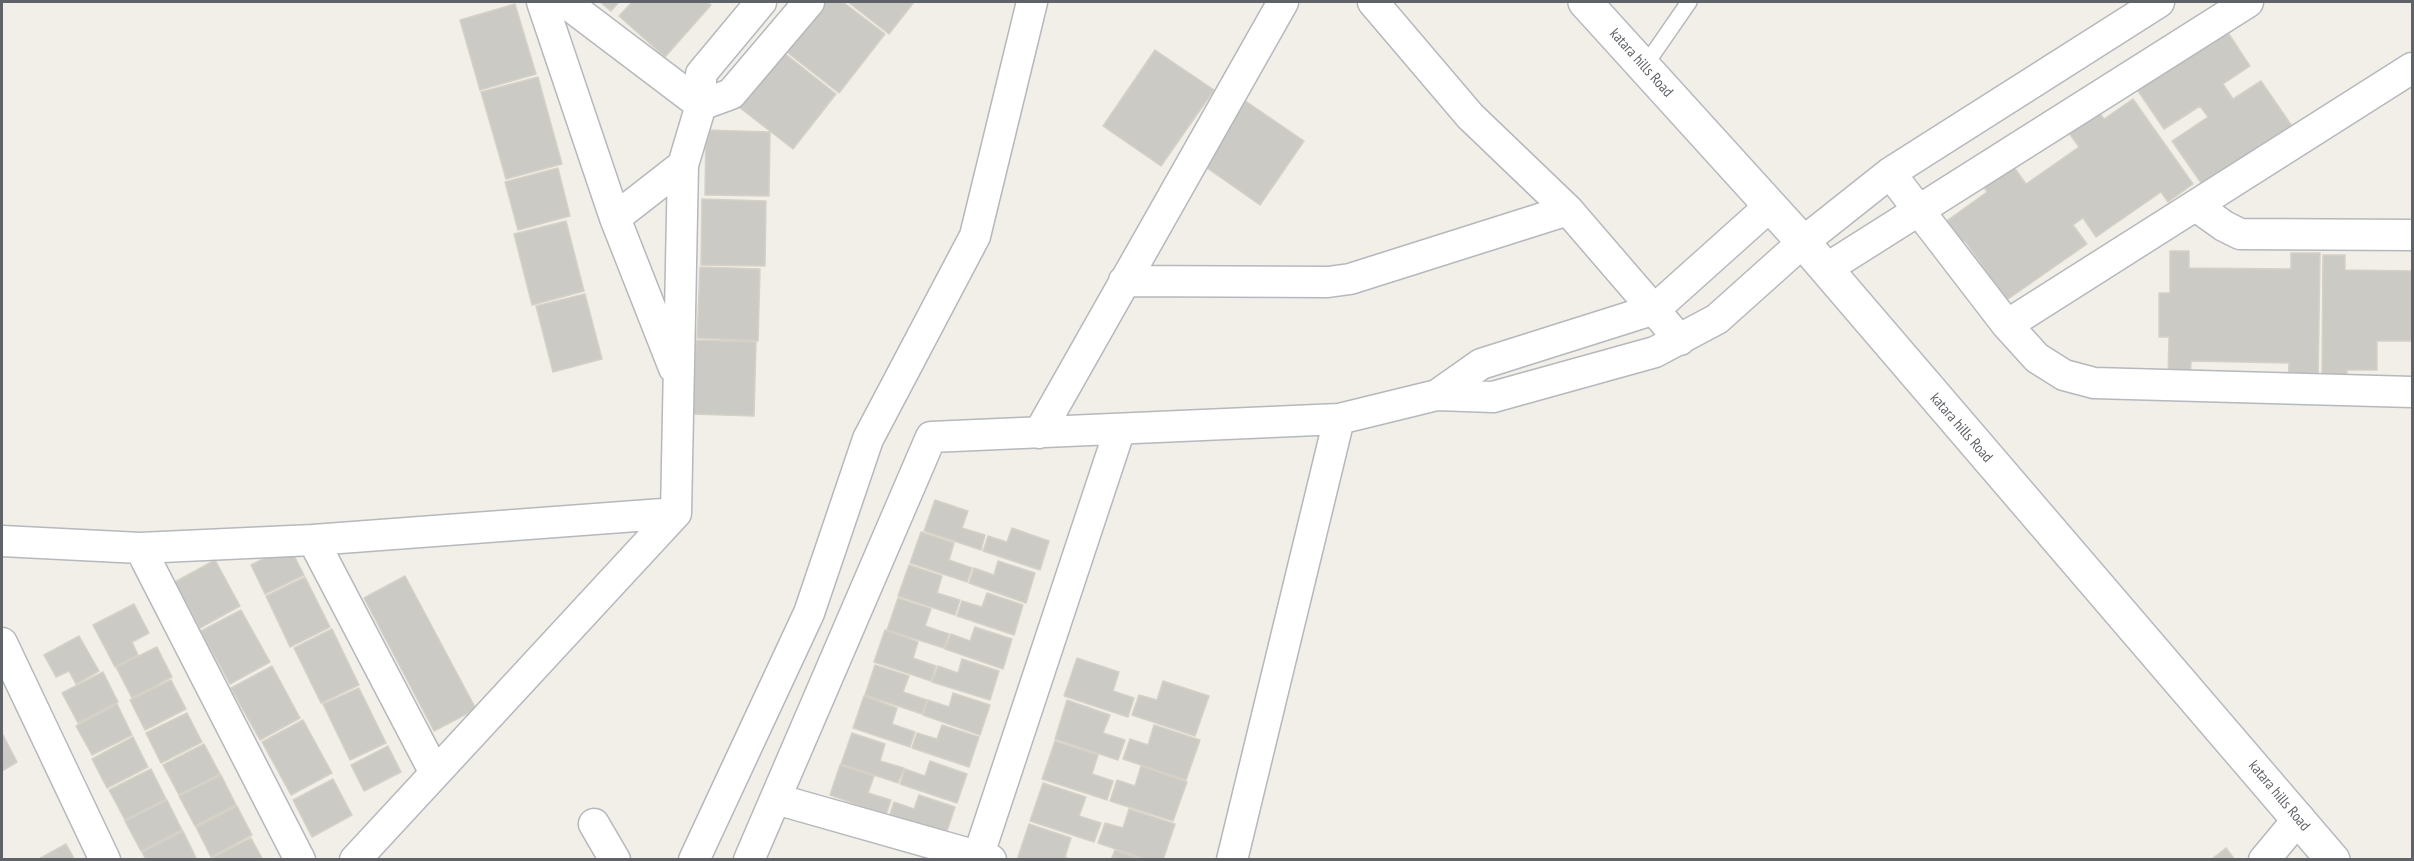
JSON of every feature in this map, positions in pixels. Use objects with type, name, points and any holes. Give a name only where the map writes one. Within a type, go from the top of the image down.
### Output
[{"type":"main road","name":"katara hills Road","points":[[1585,2],[1771,205],[2299,818],[2328,857]]},
{"type":"street","points":[[542,2],[615,219],[679,380]]},
{"type":"street","points":[[565,2],[701,105]]},
{"type":"street","points":[[355,860],[676,513],[683,165],[701,105],[701,74],[761,2]]},
{"type":"street","points":[[701,105],[731,94],[809,2]]},
{"type":"street","points":[[694,860],[809,613],[868,439],[975,236],[1032,2]]},
{"type":"street","points":[[1039,433],[1283,2]]},
{"type":"street","points":[[1373,2],[1470,116],[1568,210],[1680,340]]},
{"type":"street","points":[[748,860],[776,800],[931,437],[1339,420],[1437,395],[1493,397],[1656,352],[1717,319],[1803,242],[1890,173],[2159,2]]},
{"type":"street","points":[[1826,269],[1920,212],[2247,2]]},
{"type":"street","points":[[2007,325],[2412,68]]},
{"type":"street","points":[[615,219],[683,165]]},
{"type":"street","points":[[1890,173],[2007,325],[2037,358],[2064,375],[2094,383],[2412,392]]},
{"type":"street","points":[[1437,395],[1481,364],[1655,309],[1771,205]]},
{"type":"street","points":[[2196,206],[2224,226],[2240,234],[2412,235]]},
{"type":"street","points":[[1124,281],[1328,282],[1350,279],[1568,210]]},
{"type":"street","points":[[1232,860],[1339,420]]},
{"type":"street","points":[[776,800],[982,858],[1120,429]]},
{"type":"street","points":[[2,541],[140,548],[313,540],[676,513]]},
{"type":"street","points":[[313,540],[435,773]]},
{"type":"street","points":[[140,548],[300,860]]},
{"type":"street","points":[[2,643],[105,860]]},
{"type":"street","points":[[2264,860],[2299,818]]},
{"type":"street","points":[[594,824],[615,860]]},
{"type":"lane","points":[[1644,67],[1689,2]]},
{"type":"building","points":[[600,2],[619,2],[611,11]]},
{"type":"building","points":[[632,2],[706,2],[711,5],[665,57],[619,16]]},
{"type":"building","points":[[821,2],[843,2],[885,34],[839,93],[783,49]]},
{"type":"building","points":[[848,2],[914,2],[889,34]]},
{"type":"building","points":[[515,4],[536,74],[480,90],[460,20]]},
{"type":"building","points":[[2221,22],[2250,66],[2223,84],[2233,99],[2261,81],[2294,129],[2206,190],[2172,141],[2208,117],[2200,106],[2164,129],[2132,82]]},
{"type":"building","points":[[779,49],[836,94],[793,149],[735,104]]},
{"type":"building","points":[[1155,50],[1214,90],[1161,166],[1103,126]]},
{"type":"building","points":[[538,77],[562,164],[506,179],[481,92]]},
{"type":"building","points":[[2133,99],[2193,184],[2168,202],[2161,192],[2096,237],[2083,218],[2073,225],[2087,244],[1998,306],[1979,279],[1988,274],[1965,241],[1956,247],[1941,225],[1987,192],[1982,184],[2011,163],[2026,184],[2079,147],[2064,126],[2094,106],[2104,119]]},
{"type":"building","points":[[1244,100],[1304,141],[1260,205],[1200,163]]},
{"type":"building","points":[[706,130],[770,132],[769,196],[705,195]]},
{"type":"building","points":[[558,168],[570,216],[518,230],[505,182]]},
{"type":"building","points":[[702,199],[766,201],[765,266],[701,265]]},
{"type":"building","points":[[566,221],[584,291],[532,305],[514,234]]},
{"type":"building","points":[[2170,251],[2189,251],[2189,268],[2291,269],[2291,253],[2320,253],[2318,384],[2288,383],[2289,363],[2191,361],[2190,381],[2168,381],[2169,337],[2159,337],[2159,293],[2170,293]]},
{"type":"building","points":[[2323,255],[2345,255],[2345,270],[2412,271],[2412,341],[2377,341],[2377,370],[2347,370],[2347,383],[2322,382]]},
{"type":"building","points":[[700,267],[760,269],[758,341],[697,338]]},
{"type":"building","points":[[585,294],[602,359],[553,372],[536,306]]},
{"type":"building","points":[[696,340],[756,342],[754,416],[693,414]]},
{"type":"building","points":[[935,500],[968,511],[962,528],[985,535],[981,550],[924,531]]},
{"type":"building","points":[[1012,528],[1049,541],[1040,570],[983,551],[988,536],[1007,542]]},
{"type":"building","points":[[921,532],[954,543],[949,560],[972,568],[967,582],[910,563]]},
{"type":"building","points":[[289,546],[304,575],[265,594],[251,565]]},
{"type":"building","points":[[215,560],[240,606],[200,628],[175,582]]},
{"type":"building","points":[[998,561],[1035,573],[1026,603],[969,583],[974,568],[994,575]]},
{"type":"building","points":[[909,565],[942,576],[937,593],[960,600],[955,615],[898,596]]},
{"type":"building","points":[[405,576],[476,709],[434,731],[364,598]]},
{"type":"building","points":[[305,577],[330,627],[290,647],[266,596]]},
{"type":"building","points":[[987,593],[1023,605],[1014,635],[957,616],[962,601],[982,607]]},
{"type":"building","points":[[898,598],[931,609],[925,626],[949,634],[944,648],[887,630]]},
{"type":"building","points":[[134,604],[149,633],[132,642],[138,655],[115,667],[93,625]]},
{"type":"building","points":[[241,610],[270,662],[230,684],[201,631]]},
{"type":"building","points":[[975,627],[1012,639],[1003,669],[945,649],[951,634],[970,641]]},
{"type":"building","points":[[332,629],[359,685],[321,703],[294,648]]},
{"type":"building","points":[[885,630],[918,642],[913,658],[936,666],[931,681],[874,662]]},
{"type":"building","points":[[79,636],[99,671],[76,684],[69,671],[56,677],[44,655]]},
{"type":"building","points":[[157,647],[172,677],[132,698],[116,667]]},
{"type":"building","points":[[1077,658],[1119,672],[1113,691],[1134,698],[1128,717],[1064,696]]},
{"type":"building","points":[[962,659],[999,671],[990,700],[932,682],[938,666],[958,673]]},
{"type":"building","points":[[875,665],[909,676],[903,692],[927,700],[922,714],[865,695]]},
{"type":"building","points":[[272,666],[300,718],[260,740],[231,688]]},
{"type":"building","points":[[103,672],[118,702],[78,723],[62,693]]},
{"type":"building","points":[[171,680],[186,709],[145,730],[130,700]]},
{"type":"building","points":[[1163,681],[1209,696],[1195,736],[1132,715],[1139,695],[1157,700]]},
{"type":"building","points":[[359,688],[386,743],[350,760],[323,704]]},
{"type":"building","points":[[953,693],[990,705],[980,735],[923,715],[928,700],[949,707]]},
{"type":"building","points":[[864,696],[897,708],[892,724],[915,732],[910,747],[853,728]]},
{"type":"building","points":[[1067,700],[1110,715],[1103,733],[1125,740],[1118,760],[1055,739]]},
{"type":"building","points":[[117,704],[132,735],[92,755],[76,726]]},
{"type":"building","points":[[187,713],[202,742],[161,763],[146,733]]},
{"type":"building","points":[[303,720],[332,773],[291,795],[262,742]]},
{"type":"building","points":[[942,725],[979,737],[969,767],[912,748],[917,733],[937,739]]},
{"type":"building","points":[[1154,725],[1200,740],[1186,780],[1123,759],[1130,739],[1148,745]]},
{"type":"building","points":[[2,733],[17,762],[2,771]]},
{"type":"building","points":[[852,733],[885,744],[880,761],[904,768],[898,783],[841,764]]},
{"type":"building","points":[[133,737],[148,767],[107,788],[92,759]]},
{"type":"building","points":[[1055,741],[1098,755],[1092,774],[1113,781],[1107,800],[1042,779]]},
{"type":"building","points":[[204,744],[220,774],[179,795],[163,765]]},
{"type":"building","points":[[388,746],[401,772],[364,791],[351,765]]},
{"type":"building","points":[[930,761],[967,774],[957,803],[900,784],[905,769],[925,776]]},
{"type":"building","points":[[840,765],[874,776],[868,793],[891,800],[886,815],[830,795]]},
{"type":"building","points":[[1141,766],[1187,782],[1173,821],[1110,801],[1117,780],[1135,786]]},
{"type":"building","points":[[151,769],[166,799],[125,820],[109,790]]},
{"type":"building","points":[[221,775],[236,805],[195,826],[179,796]]},
{"type":"building","points":[[333,779],[352,815],[312,837],[293,800]]},
{"type":"building","points":[[1043,783],[1086,797],[1079,816],[1101,823],[1094,842],[1030,821]]},
{"type":"building","points":[[919,795],[955,807],[945,837],[889,817],[894,802],[914,809]]},
{"type":"building","points":[[167,800],[182,830],[141,851],[125,821]]},
{"type":"building","points":[[237,806],[252,835],[211,857],[196,827]]},
{"type":"building","points":[[1129,809],[1175,824],[1163,860],[1148,860],[1098,843],[1105,823],[1123,828]]},
{"type":"building","points":[[1029,824],[1071,838],[1065,857],[1071,860],[1017,860]]},
{"type":"building","points":[[183,831],[197,860],[146,860],[142,852]]},
{"type":"building","points":[[251,838],[263,860],[210,859]]},
{"type":"building","points":[[66,844],[75,860],[37,860]]},
{"type":"building","points":[[2226,848],[2235,860],[2212,859]]},
{"type":"building","points":[[1115,850],[1144,860],[1111,860]]}]
